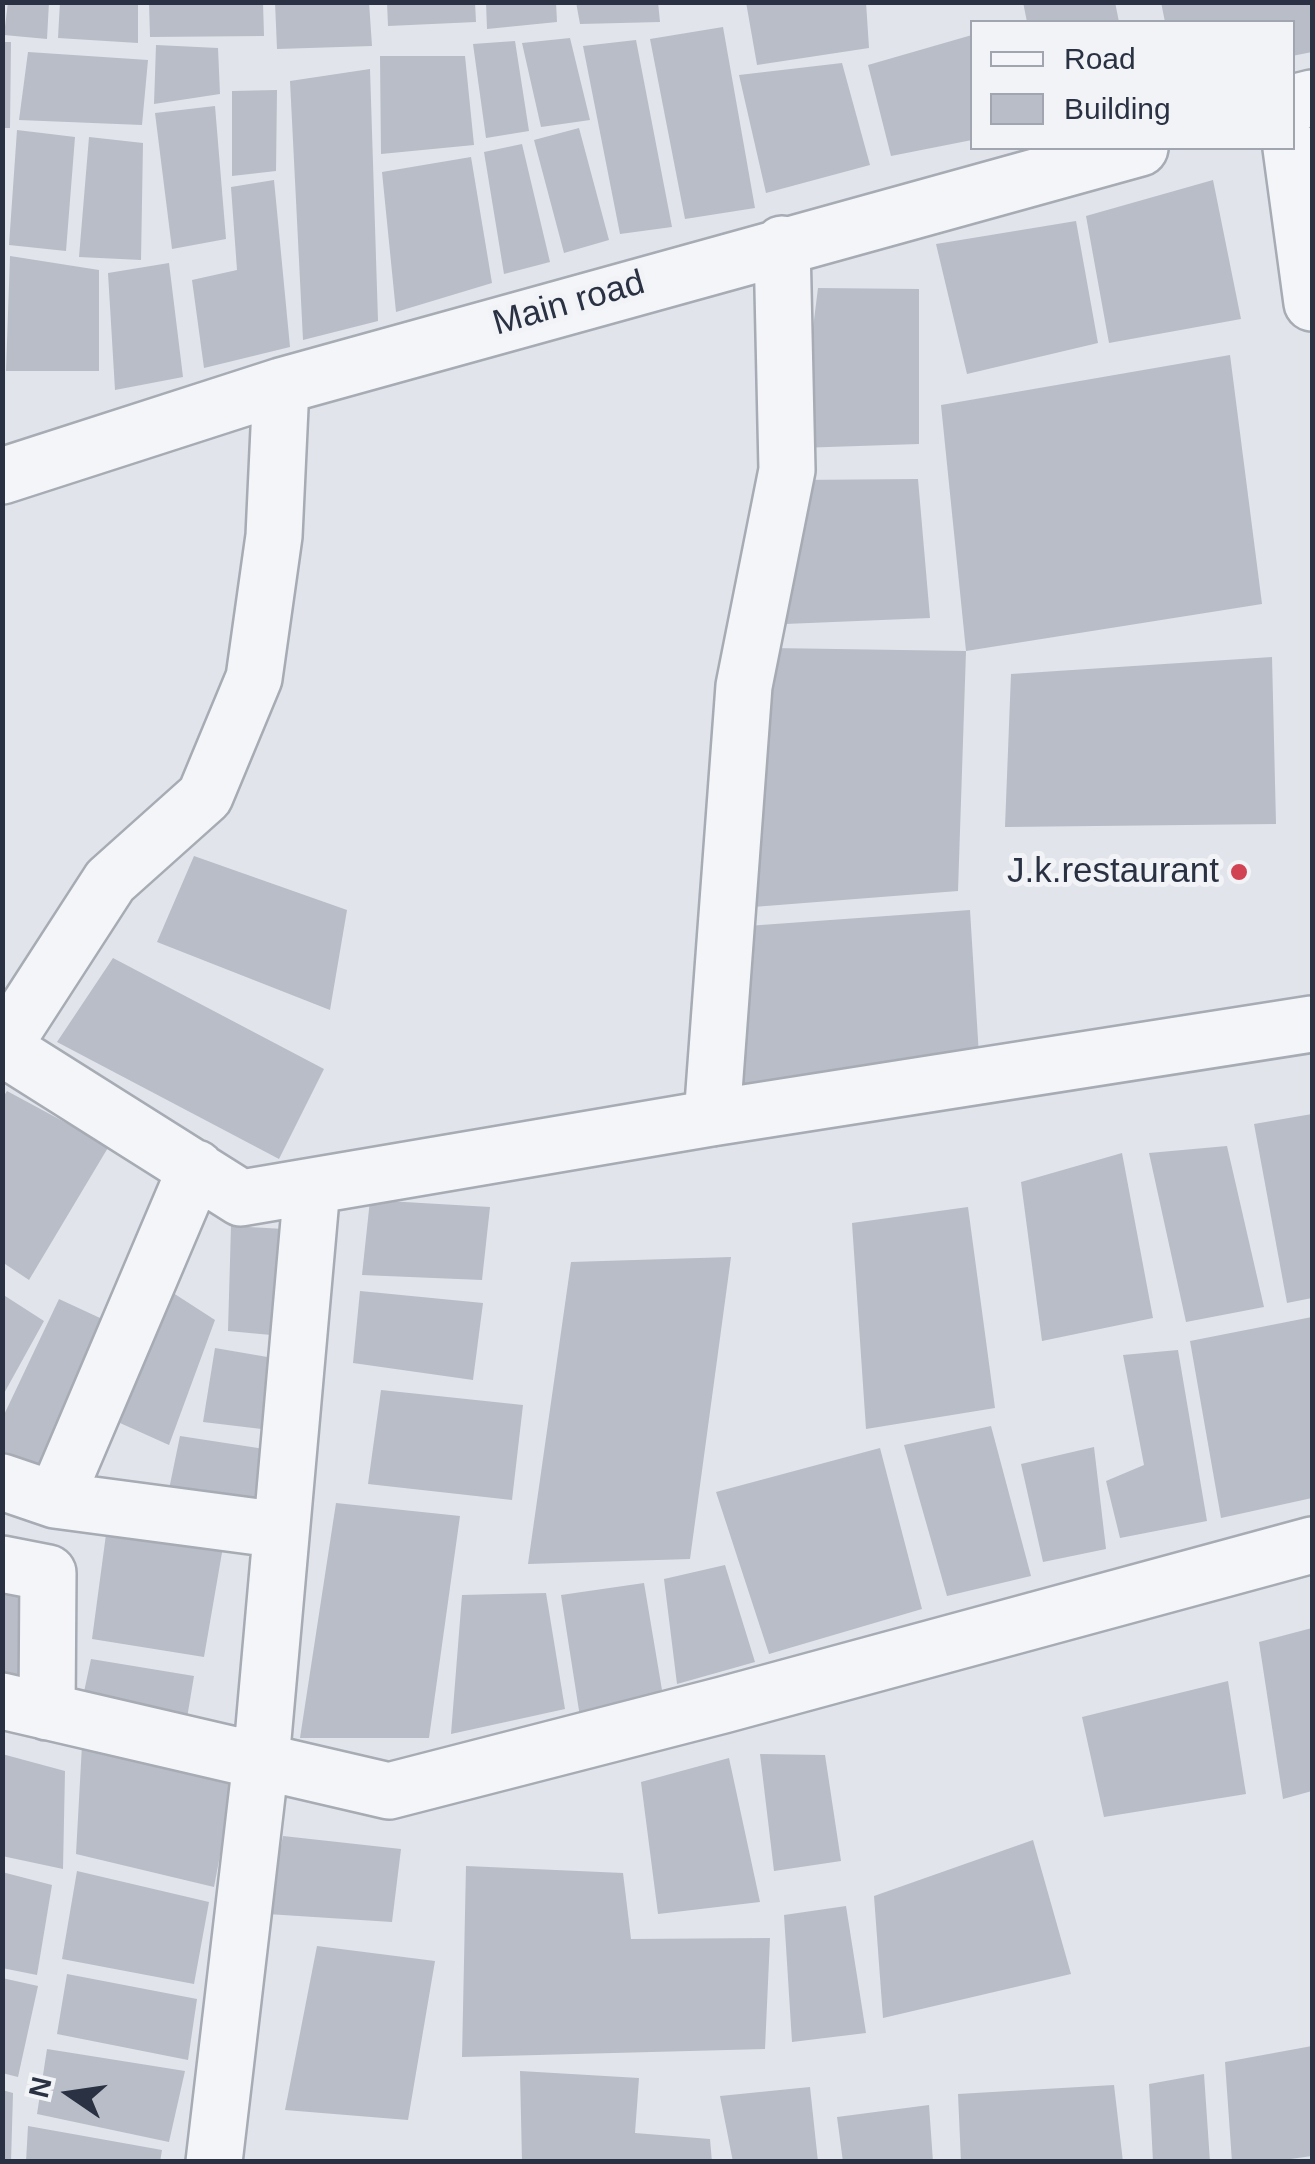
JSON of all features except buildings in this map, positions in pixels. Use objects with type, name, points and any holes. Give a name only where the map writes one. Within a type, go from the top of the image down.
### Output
[{"type":"street","name":"Main road","points":[[2,476],[282,386],[782,244],[1133,150]]},
{"type":"street","points":[[1291,150],[1312,303]]},
{"type":"street","points":[[712,1118],[744,686],[787,470],[782,244]]},
{"type":"street","points":[[282,386],[274,536],[254,678],[205,796],[110,881],[3,1048],[241,1198],[712,1118],[1312,1024]]},
{"type":"street","points":[[55,1500],[196,1168]]},
{"type":"street","points":[[214,2162],[261,1762],[312,1187]]},
{"type":"street","points":[[2,1482],[55,1500],[281,1530]]},
{"type":"street","points":[[2,1564],[48,1574],[25,1707],[389,1791],[1312,1545]]},
{"type":"place","name":"J.k.restaurant","points":[[1239,872]]}]
